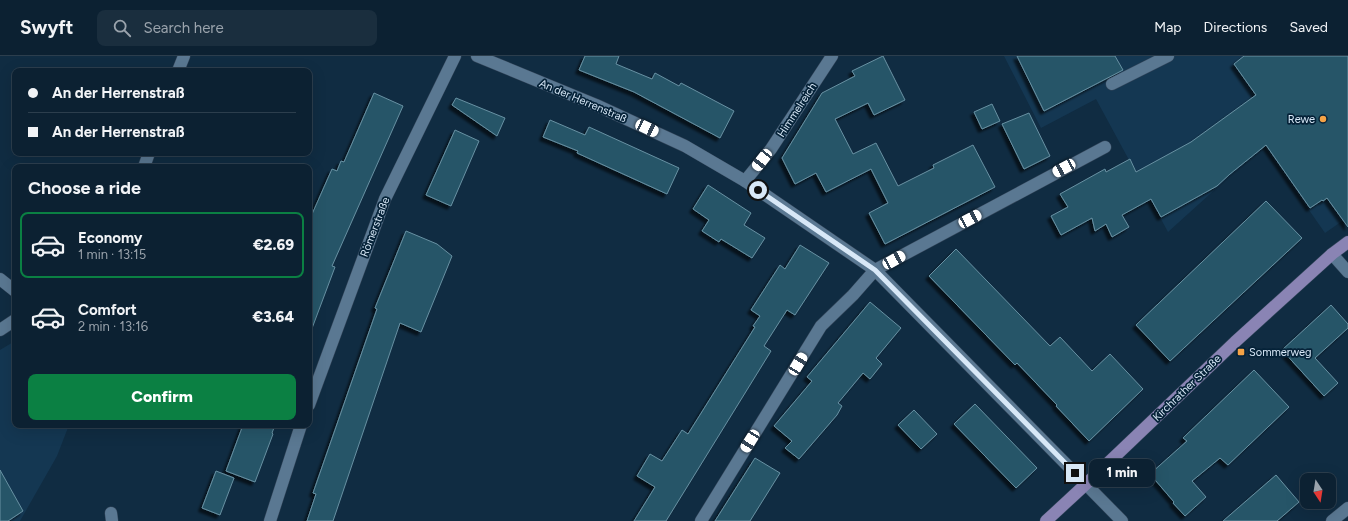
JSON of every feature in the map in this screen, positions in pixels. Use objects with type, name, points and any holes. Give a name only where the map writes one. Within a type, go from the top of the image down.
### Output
[{"type":"main road","name":"Kirchrather Straße","points":[[1046,521],[1235,342],[1332,254],[1348,242]]},
{"type":"street","points":[[179,68],[184,56]]},
{"type":"street","name":"Römerstraße","points":[[312,396],[385,199],[455,56]]},
{"type":"street","name":"An der Herrenstraß","points":[[477,56],[596,105],[685,146],[746,181],[875,270],[1122,521]]},
{"type":"street","name":"Himmelreich","points":[[746,181],[771,149],[832,56]]},
{"type":"street","points":[[1112,84],[1168,56]]},
{"type":"street","points":[[701,521],[821,326],[853,295],[875,270],[1105,147]]},
{"type":"street","points":[[1332,254],[1348,272]]},
{"type":"street","points":[[0,279],[12,289]]},
{"type":"street","points":[[0,330],[12,322]]},
{"type":"street","points":[[270,521],[300,428]]},
{"type":"street","points":[[1332,521],[1348,508]]},
{"type":"shaded area","points":[[1004,56],[1348,56],[1348,217],[1325,233],[1265,147],[1231,175],[1168,232],[1096,99],[1041,128]]},
{"type":"shaded area","points":[[12,343],[12,428],[68,428],[57,456],[20,521],[0,521],[0,350]]},
{"type":"building","points":[[585,56],[619,56],[616,64],[652,79],[655,73],[679,86],[681,83],[734,111],[720,138],[634,92],[579,70]]},
{"type":"building","points":[[883,56],[905,100],[874,115],[868,103],[835,119],[853,154],[876,143],[898,186],[934,168],[933,165],[973,145],[995,187],[885,244],[869,213],[888,203],[871,169],[826,192],[816,173],[795,184],[782,158],[822,93],[855,76],[852,71]]},
{"type":"building","points":[[1017,56],[1115,56],[1123,70],[1044,111]]},
{"type":"building","points":[[1244,56],[1348,56],[1348,227],[1327,198],[1310,208],[1266,145],[1217,186],[1161,217],[1151,199],[1122,215],[1129,227],[1112,237],[1106,224],[1095,231],[1092,218],[1061,235],[1051,216],[1068,207],[1060,194],[1105,169],[1106,172],[1130,159],[1136,172],[1191,142],[1256,95],[1234,64]]},
{"type":"building","points":[[374,93],[403,106],[332,266],[335,267],[312,328],[312,214],[332,169],[337,171],[341,161],[344,162]]},
{"type":"building","points":[[456,98],[505,118],[497,136],[452,105]]},
{"type":"building","points":[[992,104],[1000,121],[982,129],[974,112]]},
{"type":"building","points":[[1029,113],[1050,156],[1024,169],[1002,124]]},
{"type":"building","points":[[550,120],[585,135],[589,127],[679,168],[667,194],[577,153],[578,151],[543,137]]},
{"type":"building","points":[[455,130],[479,141],[451,206],[426,195]]},
{"type":"building","points":[[708,185],[751,213],[744,225],[765,238],[752,258],[721,239],[719,242],[702,231],[709,220],[693,209]]},
{"type":"building","points":[[1266,201],[1302,238],[1170,361],[1136,325]]},
{"type":"building","points":[[406,231],[437,244],[452,256],[421,332],[400,323],[333,521],[307,521],[316,494],[313,493],[377,309],[375,308]]},
{"type":"building","points":[[800,245],[829,263],[795,315],[787,310],[764,346],[771,351],[666,521],[634,521],[655,487],[637,476],[650,454],[662,461],[682,430],[688,434],[755,327],[753,326],[760,316],[751,310],[780,265],[785,269]]},
{"type":"building","points":[[956,249],[1050,346],[1060,337],[1092,371],[1110,354],[1143,389],[1089,441],[1017,363],[1015,365],[929,276]]},
{"type":"building","points":[[870,302],[901,328],[876,358],[882,364],[870,379],[863,373],[838,403],[842,406],[837,415],[799,459],[785,448],[792,441],[774,426],[812,381],[807,377]]},
{"type":"building","points":[[1331,305],[1348,324],[1348,328],[1315,358],[1338,383],[1324,396],[1282,350]]},
{"type":"building","points":[[1254,370],[1289,407],[1228,465],[1220,458],[1192,481],[1206,497],[1185,516],[1150,474],[1187,441],[1183,438]]},
{"type":"building","points":[[975,404],[1037,468],[1016,488],[954,424]]},
{"type":"building","points":[[914,410],[937,434],[921,449],[898,425]]},
{"type":"building","points":[[242,428],[274,428],[255,482],[226,471]]},
{"type":"building","points":[[755,458],[780,473],[750,521],[715,521]]},
{"type":"building","points":[[0,470],[23,511],[8,521],[0,521]]},
{"type":"building","points":[[216,471],[234,478],[220,515],[202,508]]},
{"type":"building","points":[[1276,475],[1299,502],[1277,521],[1223,521]]},
{"type":"place","name":"Rewe","points":[[1323,119]]},
{"type":"place","name":"Sommerweg","points":[[1241,352]]},
{"type":"route","points":[[758,190],[875,270],[1075,473]]}]
